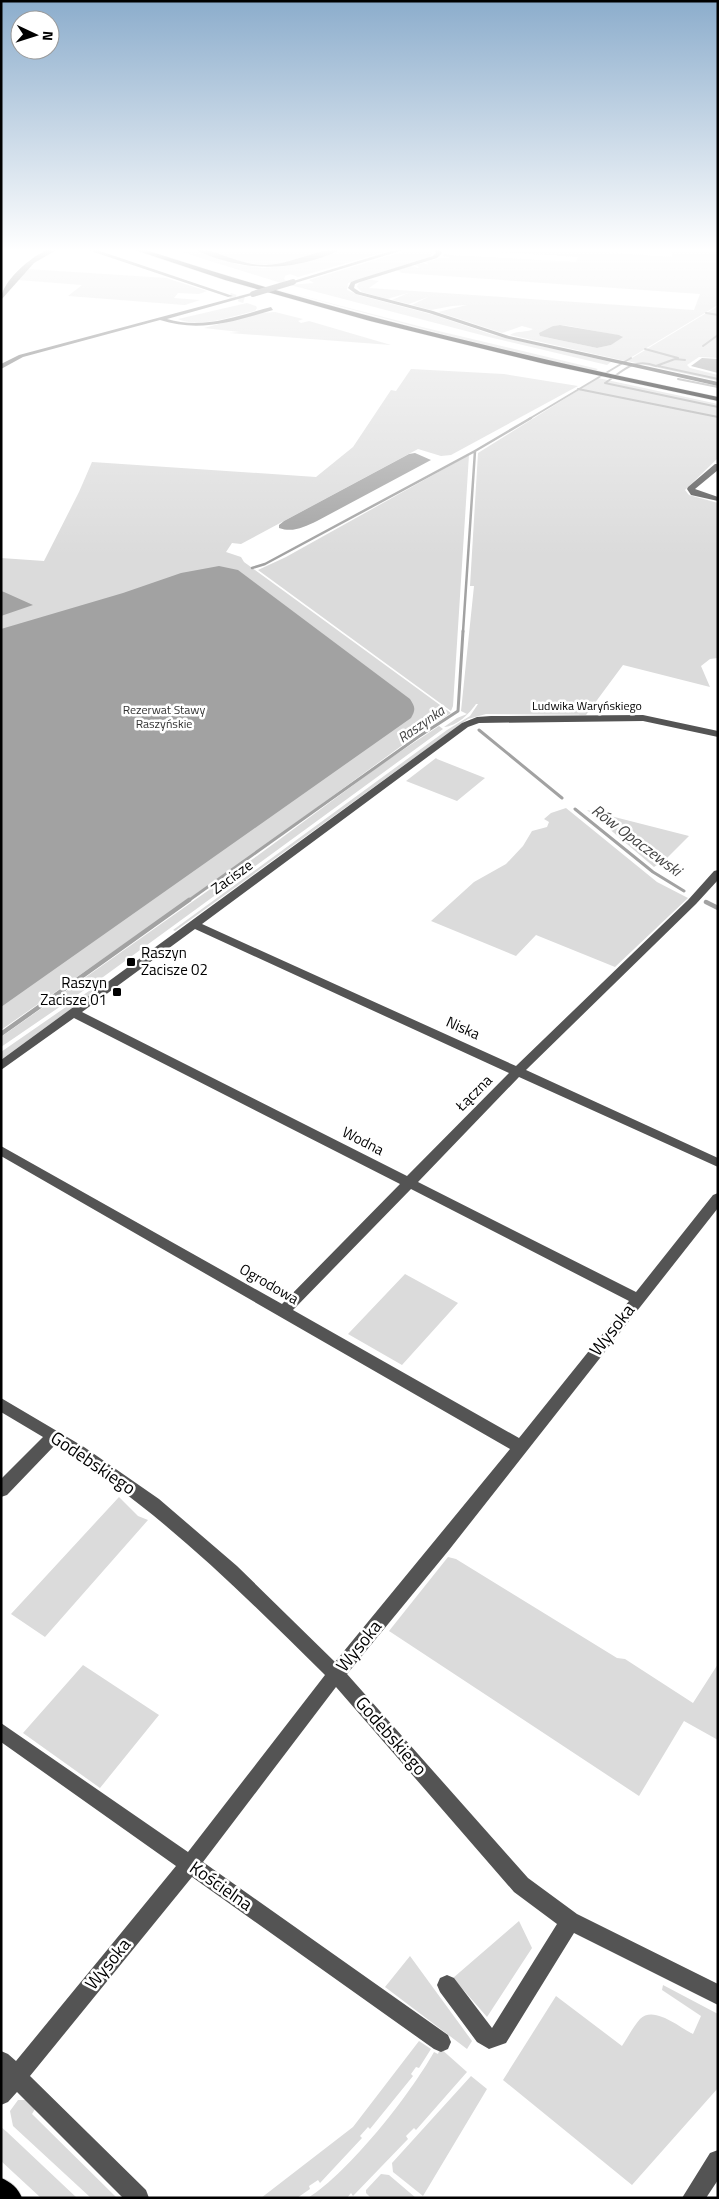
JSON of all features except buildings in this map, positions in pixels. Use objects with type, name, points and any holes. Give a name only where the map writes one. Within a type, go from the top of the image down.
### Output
[{"type":"highway","points":[[502,351],[617,378],[718,399]]},
{"type":"highway","points":[[530,351],[718,392]]},
{"type":"main road","points":[[1,2189],[10,2198]]},
{"type":"street","points":[[1,366],[39,351]]},
{"type":"street","points":[[569,351],[718,384]]},
{"type":"street","points":[[718,466],[691,489],[694,493],[718,499]]},
{"type":"street","name":"Ludwika Waryńskiego","points":[[485,719],[568,720],[643,718],[718,734]]},
{"type":"street","name":"Zacisze","points":[[1,1066],[457,730],[472,722],[485,719]]},
{"type":"street","name":"Łączna","points":[[284,1311],[518,1071],[692,902],[718,874]]},
{"type":"street","name":"Niska","points":[[194,924],[718,1163]]},
{"type":"street","name":"Wodna","points":[[74,1013],[636,1298]]},
{"type":"street","name":"Ogrodowa","points":[[1,1150],[521,1447]]},
{"type":"street","name":"Wysoka","points":[[1,2095],[190,1864],[336,1674],[521,1447],[636,1298],[718,1198]]},
{"type":"street","name":"Godebskiego","points":[[1,1404],[54,1436],[152,1504],[231,1571],[336,1674],[521,1884],[570,1921],[718,1995]]},
{"type":"street","points":[[1,1490],[54,1436]]},
{"type":"street","name":"Kościelna","points":[[1,1730],[441,2042]]},
{"type":"street","points":[[447,1985],[484,2035],[489,2039],[499,2036],[570,1921]]},
{"type":"street","points":[[1,2061],[138,2198]]},
{"type":"street","points":[[693,2198],[718,2161]]},
{"type":"green space","points":[[510,351],[521,351],[598,369],[595,371]]},
{"type":"green space","points":[[546,351],[561,351],[611,362],[607,365]]},
{"type":"green space","points":[[579,351],[642,351],[625,361]]},
{"type":"green space","points":[[644,351],[718,351],[718,358],[699,357],[687,365],[690,368],[718,375],[718,381],[627,361]]},
{"type":"green space","name":"Rezerwat Stawy Raszyńskie","points":[[411,369],[504,374],[578,386],[451,455],[441,456],[418,449],[241,544],[232,543],[226,552],[241,557],[244,562],[451,713],[415,736],[253,854],[1,1030],[1,558],[44,561],[92,462],[316,477],[353,447],[391,390],[396,391]]},
{"type":"green space","points":[[598,378],[718,404],[718,458],[685,490],[689,495],[718,503],[718,658],[710,659],[701,666],[710,687],[623,665],[586,715],[486,714],[468,719],[175,931],[173,930],[447,730],[470,716],[478,704],[467,714],[461,711],[474,586],[470,586],[478,453]]},
{"type":"green space","points":[[469,455],[453,706],[451,711],[258,570],[286,557]]},
{"type":"green space","points":[[467,714],[458,722],[444,727]]},
{"type":"green space","points":[[439,726],[443,729],[99,980],[1,1047],[1,1037],[257,856],[386,761]]},
{"type":"green space","points":[[436,758],[485,778],[457,801],[406,781]]},
{"type":"green space","points":[[566,808],[657,882],[688,898],[615,967],[536,935],[516,956],[431,921],[474,882],[506,864],[523,846],[532,831],[547,827],[549,822],[544,819],[551,813]]},
{"type":"green space","points":[[587,810],[689,836],[667,858],[654,867]]},
{"type":"green space","points":[[102,982],[105,984],[1,1060],[1,1052]]},
{"type":"green space","points":[[405,1274],[458,1303],[402,1365],[348,1334]]},
{"type":"green space","points":[[119,1497],[138,1516],[148,1520],[45,1637],[11,1614]]},
{"type":"green space","points":[[448,1557],[456,1559],[617,1658],[625,1659],[693,1703],[718,1664],[718,1740],[684,1721],[639,1796],[389,1631]]},
{"type":"green space","points":[[83,1665],[159,1715],[100,1788],[23,1733]]},
{"type":"green space","points":[[519,1921],[532,1948],[487,2017],[453,1978]]},
{"type":"green space","points":[[410,1956],[472,2041],[467,2049],[385,1987]]},
{"type":"green space","points":[[663,1985],[718,2014],[718,2088],[632,2185],[503,2080],[556,1996],[622,2046],[637,2022],[646,2015],[667,2019],[693,2034],[701,2016],[662,1990]]},
{"type":"green space","points":[[419,2041],[431,2049],[419,2068],[416,2067],[411,2074],[413,2076],[370,2129],[368,2127],[360,2136],[362,2138],[320,2183],[318,2180],[309,2186],[310,2189],[297,2198],[261,2198],[353,2127]]},
{"type":"green space","points":[[440,2048],[467,2072],[416,2130],[414,2128],[406,2136],[408,2139],[353,2196],[351,2193],[347,2198],[308,2198],[324,2186],[360,2152],[410,2090],[434,2052],[438,2054]]},
{"type":"green space","points":[[471,2076],[487,2089],[423,2196],[393,2172],[392,2163]]},
{"type":"green space","points":[[18,2100],[26,2100],[35,2109],[32,2114],[117,2198],[91,2198],[13,2126],[10,2111]]},
{"type":"green space","points":[[1,2127],[77,2198],[41,2198],[1,2161]]},
{"type":"green space","points":[[381,2174],[389,2175],[416,2198],[371,2198],[366,2193],[366,2190]]},
{"type":"shaded area","points":[[702,358],[718,359],[718,373],[691,366]]},
{"type":"shaded area","points":[[415,453],[431,460],[317,521],[294,530],[279,528],[279,525],[284,521],[409,454]]},
{"type":"shaded area","name":"Rezerwat Stawy Raszyńskie","points":[[219,566],[238,570],[410,699],[414,708],[413,715],[1,1007],[1,629],[123,593],[181,573]]},
{"type":"shaded area","points":[[1,591],[4,592],[33,605],[1,616]]},
{"type":"waterway","points":[[651,351],[678,358]]},
{"type":"waterway","name":"Raszynka","points":[[579,389],[631,358]]},
{"type":"waterway","points":[[685,360],[675,359],[656,366],[641,363],[635,364],[605,383],[718,407]]},
{"type":"waterway","points":[[658,366],[718,379]]},
{"type":"waterway","points":[[678,379],[718,387]]},
{"type":"waterway","name":"Raszynka","points":[[529,419],[579,389]]},
{"type":"waterway","points":[[579,389],[718,417]]},
{"type":"waterway","name":"Raszynka","points":[[475,451],[531,418]]},
{"type":"waterway","points":[[252,568],[265,564],[475,451]]},
{"type":"waterway","name":"Raszynka","points":[[463,632],[475,451]]},
{"type":"waterway","name":"Raszynka","points":[[188,901],[418,737],[458,711],[463,631]]},
{"type":"waterway","name":"Rów Opaczewski","points":[[479,730],[562,798]]},
{"type":"waterway","name":"Rów Opaczewski","points":[[575,809],[653,872],[684,891]]},
{"type":"waterway","name":"Raszynka","points":[[1,1034],[189,900]]},
{"type":"waterway","name":"Rów Opaczewski","points":[[706,902],[718,908]]},
{"type":"place","name":"Raszyn Zacisze 02","points":[[131,962]]},
{"type":"place","name":"Raszyn Zacisze 01","points":[[117,992]]}]
